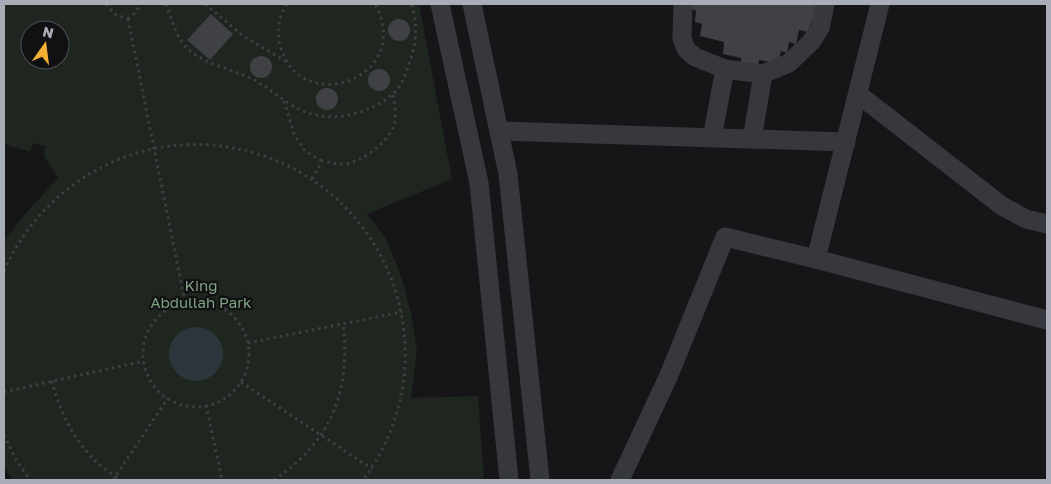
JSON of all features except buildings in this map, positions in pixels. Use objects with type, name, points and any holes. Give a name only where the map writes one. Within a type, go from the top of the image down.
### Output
[{"type":"street","points":[[440,4],[479,183],[509,480]]},
{"type":"street","points":[[472,4],[508,174],[540,480]]},
{"type":"street","points":[[683,4],[682,38],[686,49],[695,57],[725,69],[763,74],[789,63],[811,42],[820,28],[825,4]]},
{"type":"street","points":[[816,259],[880,4]]},
{"type":"street","points":[[712,138],[725,69]]},
{"type":"street","points":[[752,139],[763,74]]},
{"type":"street","points":[[858,94],[1002,206],[1026,219],[1047,224]]},
{"type":"street","points":[[498,131],[846,142]]},
{"type":"street","points":[[620,480],[669,375],[725,237],[1047,320]]},
{"type":"path","points":[[106,4],[116,15],[128,19]]},
{"type":"path","points":[[128,19],[136,12],[140,4]]},
{"type":"path","points":[[166,4],[175,28],[187,48],[206,60],[256,81],[290,105],[309,113],[325,116],[346,116],[365,111],[382,102],[397,90],[412,57],[417,31],[411,4]]},
{"type":"path","points":[[287,4],[280,17],[278,29],[282,52],[295,71],[316,83],[327,85],[339,84],[361,76],[377,58],[383,42],[383,24],[375,4]]},
{"type":"path","points":[[207,5],[243,36],[288,62]]},
{"type":"path","points":[[128,19],[186,302]]},
{"type":"path","points":[[283,100],[294,134],[305,150],[322,161],[344,164],[357,160],[386,140],[394,125],[393,93]]},
{"type":"path","points":[[4,271],[21,238],[51,202],[69,187],[110,163],[132,154],[154,148],[201,145],[232,148],[270,158],[312,179],[348,209],[376,247],[388,267],[402,312],[406,335],[402,397],[393,427],[383,449],[372,469],[363,480]]},
{"type":"path","points":[[312,179],[322,161]]},
{"type":"path","points":[[186,302],[209,302],[230,313],[238,322],[248,343],[248,363],[240,382],[226,397],[206,405],[186,405],[168,398],[160,392],[149,378],[144,361],[145,338],[150,328],[165,311],[175,305],[186,302]]},
{"type":"path","points":[[248,343],[402,312]]},
{"type":"path","points":[[274,480],[299,461],[321,435],[338,400],[343,382],[345,363],[342,324]]},
{"type":"path","points":[[4,392],[144,361]]},
{"type":"path","points":[[52,381],[56,400],[74,435],[100,465],[114,478],[121,480]]},
{"type":"path","points":[[240,382],[372,469]]},
{"type":"path","points":[[114,478],[168,398]]},
{"type":"path","points":[[206,405],[222,480]]},
{"type":"path","points":[[4,435],[16,460],[30,480]]},
{"type":"green space","name":"King Abdullah Park","points":[[4,4],[419,4],[452,179],[367,214],[385,237],[400,273],[411,312],[417,350],[411,398],[478,396],[484,480],[12,480],[4,466],[4,242],[25,214],[58,178],[44,156],[45,146],[33,143],[30,152],[4,144]]},
{"type":"shaded area","points":[[196,327],[206,329],[215,335],[221,344],[223,354],[221,364],[215,373],[206,379],[196,381],[186,379],[177,373],[171,364],[169,354],[171,344],[177,335],[186,329]]}]
